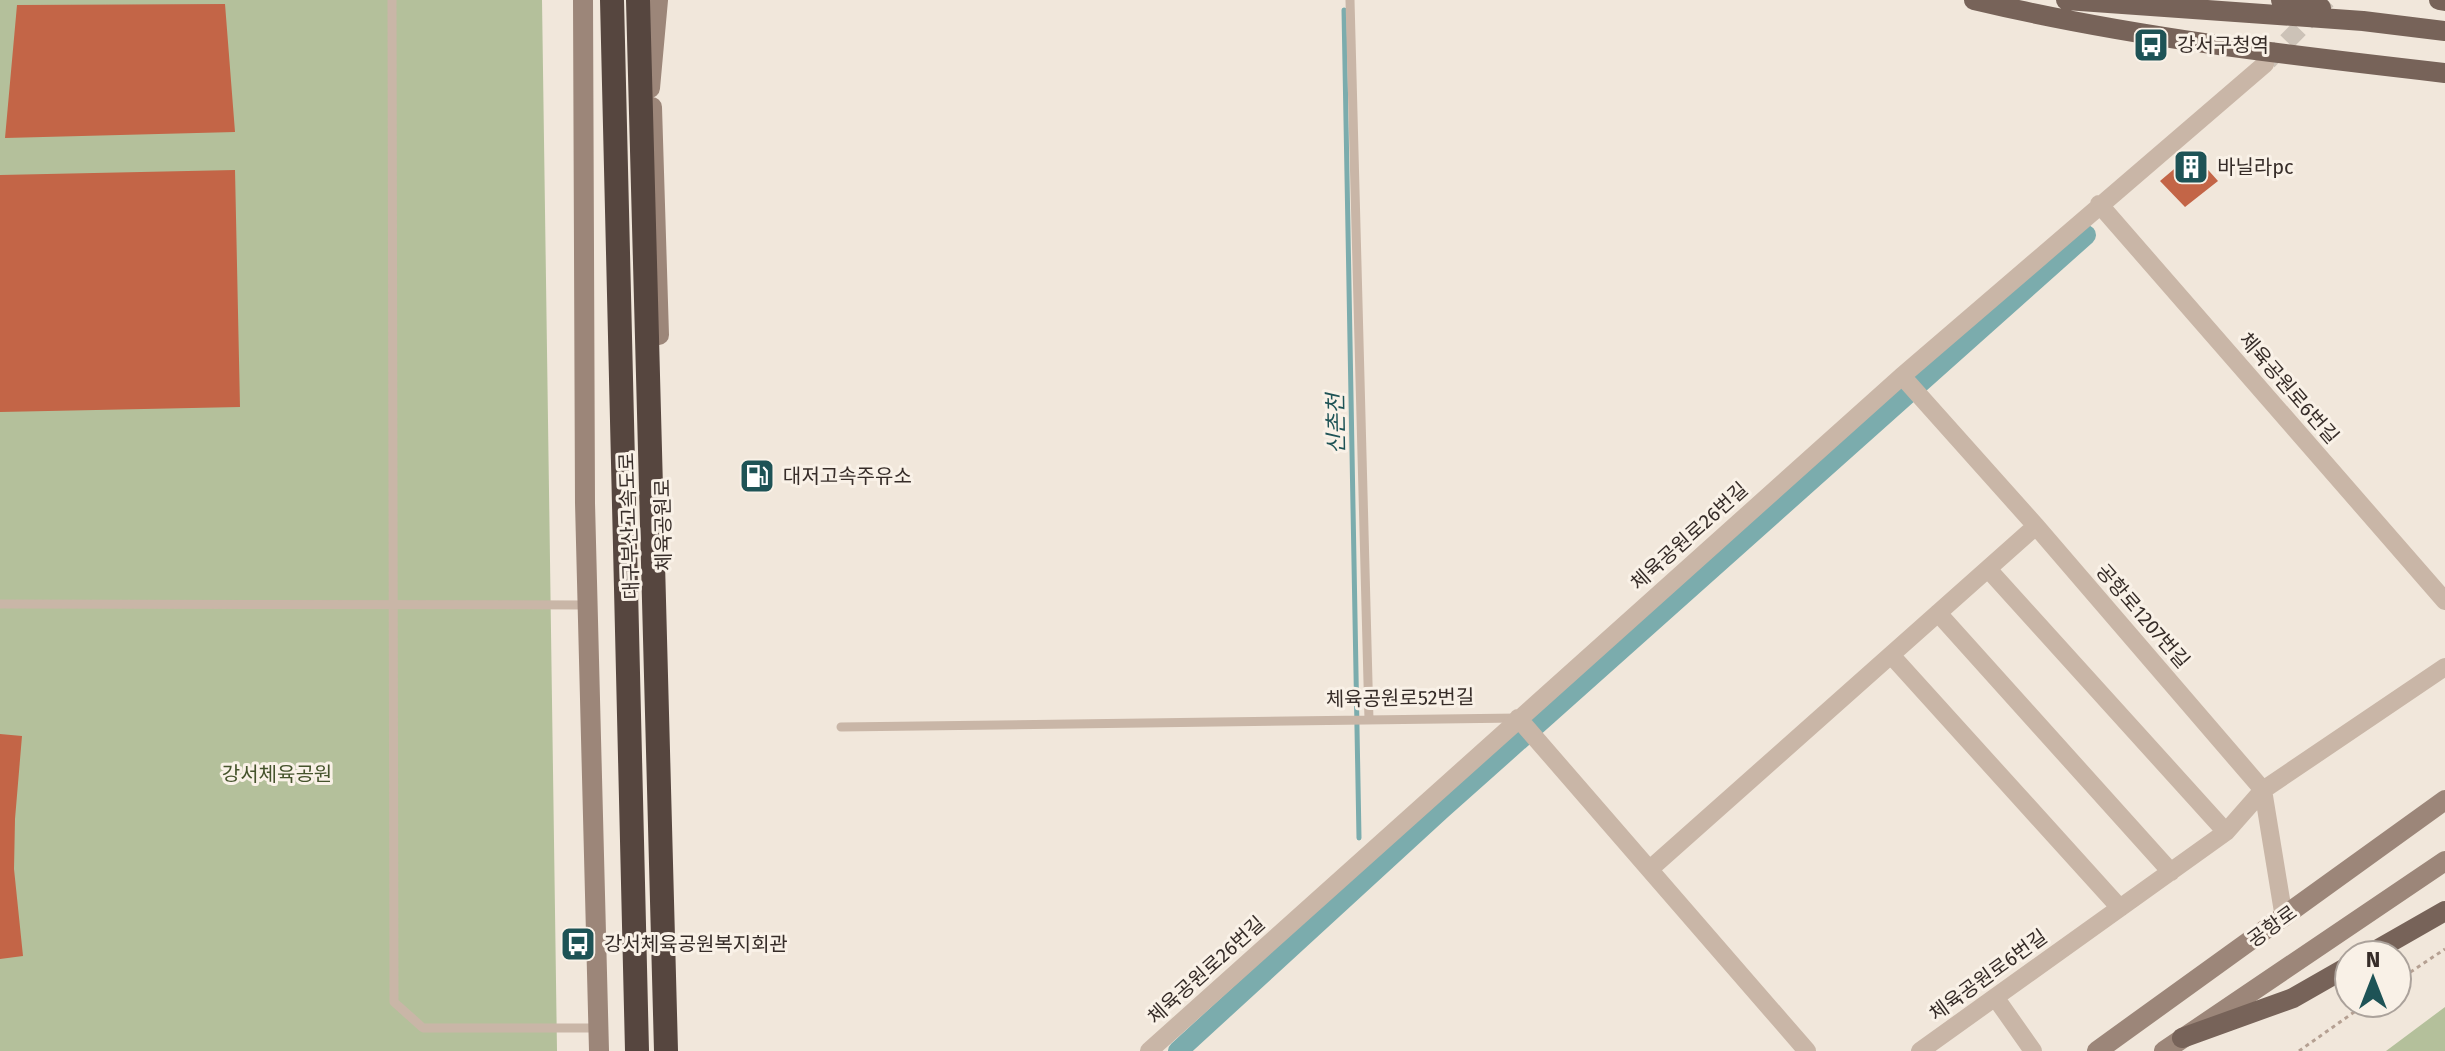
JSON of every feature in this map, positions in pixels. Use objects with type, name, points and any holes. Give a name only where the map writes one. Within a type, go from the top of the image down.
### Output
[{"type":"highway","name":"대구부산고속도로","points":[[612,0],[637,1051]]},
{"type":"highway","name":"대구부산고속도로","points":[[638,0],[666,1051]]},
{"type":"main road","points":[[572,0],[575,99],[583,145]]},
{"type":"main road","points":[[583,0],[588,605],[599,1051]]},
{"type":"main road","name":"체육공원로","points":[[647,0],[655,151],[675,1051]]},
{"type":"main road","points":[[650,88],[658,0]]},
{"type":"main road","points":[[1974,0],[2036,15],[2217,47],[2445,73]]},
{"type":"main road","points":[[2066,0],[2363,21],[2445,31]]},
{"type":"main road","points":[[2281,0],[2306,3],[2363,21]]},
{"type":"main road","name":"공항로","points":[[2097,1051],[2445,800]]},
{"type":"main road","points":[[2164,1051],[2445,861]]},
{"type":"main road","points":[[2396,939],[2445,911]]},
{"type":"main road","points":[[2182,1038],[2293,998],[2333,975]]},
{"type":"street","name":"체육공원로26번길","points":[[1149,1051],[1902,376],[2265,64]]},
{"type":"street","name":"체육공원로6번길","points":[[2099,204],[2445,601]]},
{"type":"street","name":"공항로1207번길","points":[[1902,376],[2036,526],[2263,790]]},
{"type":"street","points":[[1650,869],[2036,526]]},
{"type":"street","points":[[1988,569],[2226,832]]},
{"type":"street","points":[[1938,613],[2171,872]]},
{"type":"street","points":[[1891,655],[2120,908]]},
{"type":"street","name":"체육공원로6번길","points":[[1920,1051],[2226,832],[2263,790],[2445,667]]},
{"type":"street","points":[[1518,718],[1807,1051]]},
{"type":"street","points":[[2263,790],[2284,918]]},
{"type":"street","points":[[1995,997],[2033,1051]]},
{"type":"lane","points":[[392,0],[394,1002],[423,1028],[598,1028]]},
{"type":"lane","points":[[1350,0],[1369,720]]},
{"type":"lane","points":[[0,604],[588,605]]},
{"type":"lane","name":"체육공원로52번길","points":[[841,727],[1518,718]]},
{"type":"path","points":[[2413,970],[2445,949]]},
{"type":"path","points":[[2299,1051],[2344,1019]]},
{"type":"green space","name":"강서체육공원","points":[[0,0],[542,0],[557,1051],[0,1051]]},
{"type":"green space","points":[[2445,1007],[2445,1051],[2386,1051]]},
{"type":"building","points":[[225,4],[235,132],[5,138],[17,5]]},
{"type":"building","name":"바닐라pc","points":[[2193,153],[2218,181],[2185,207],[2160,181]]},
{"type":"building","points":[[235,170],[240,407],[0,412],[0,175]]},
{"type":"building","points":[[0,734],[22,736],[14,869],[23,956],[0,959]]},
{"type":"waterway","name":"신촌천","points":[[1344,10],[1359,838]]},
{"type":"waterway","points":[[1178,1051],[1441,810],[2086,235]]},
{"type":"waterway","name":"신촌천","points":[[1360,872],[1360,885]]},
{"type":"tunnel","points":[[2268,61],[2327,0]]},
{"type":"place","name":"강서구청역","points":[[2151,45]]},
{"type":"place","name":"바닐라pc","points":[[2191,167]]},
{"type":"place","name":"대저고속주유소","points":[[757,476]]},
{"type":"place","name":"강서체육공원복지회관","points":[[578,944]]}]
